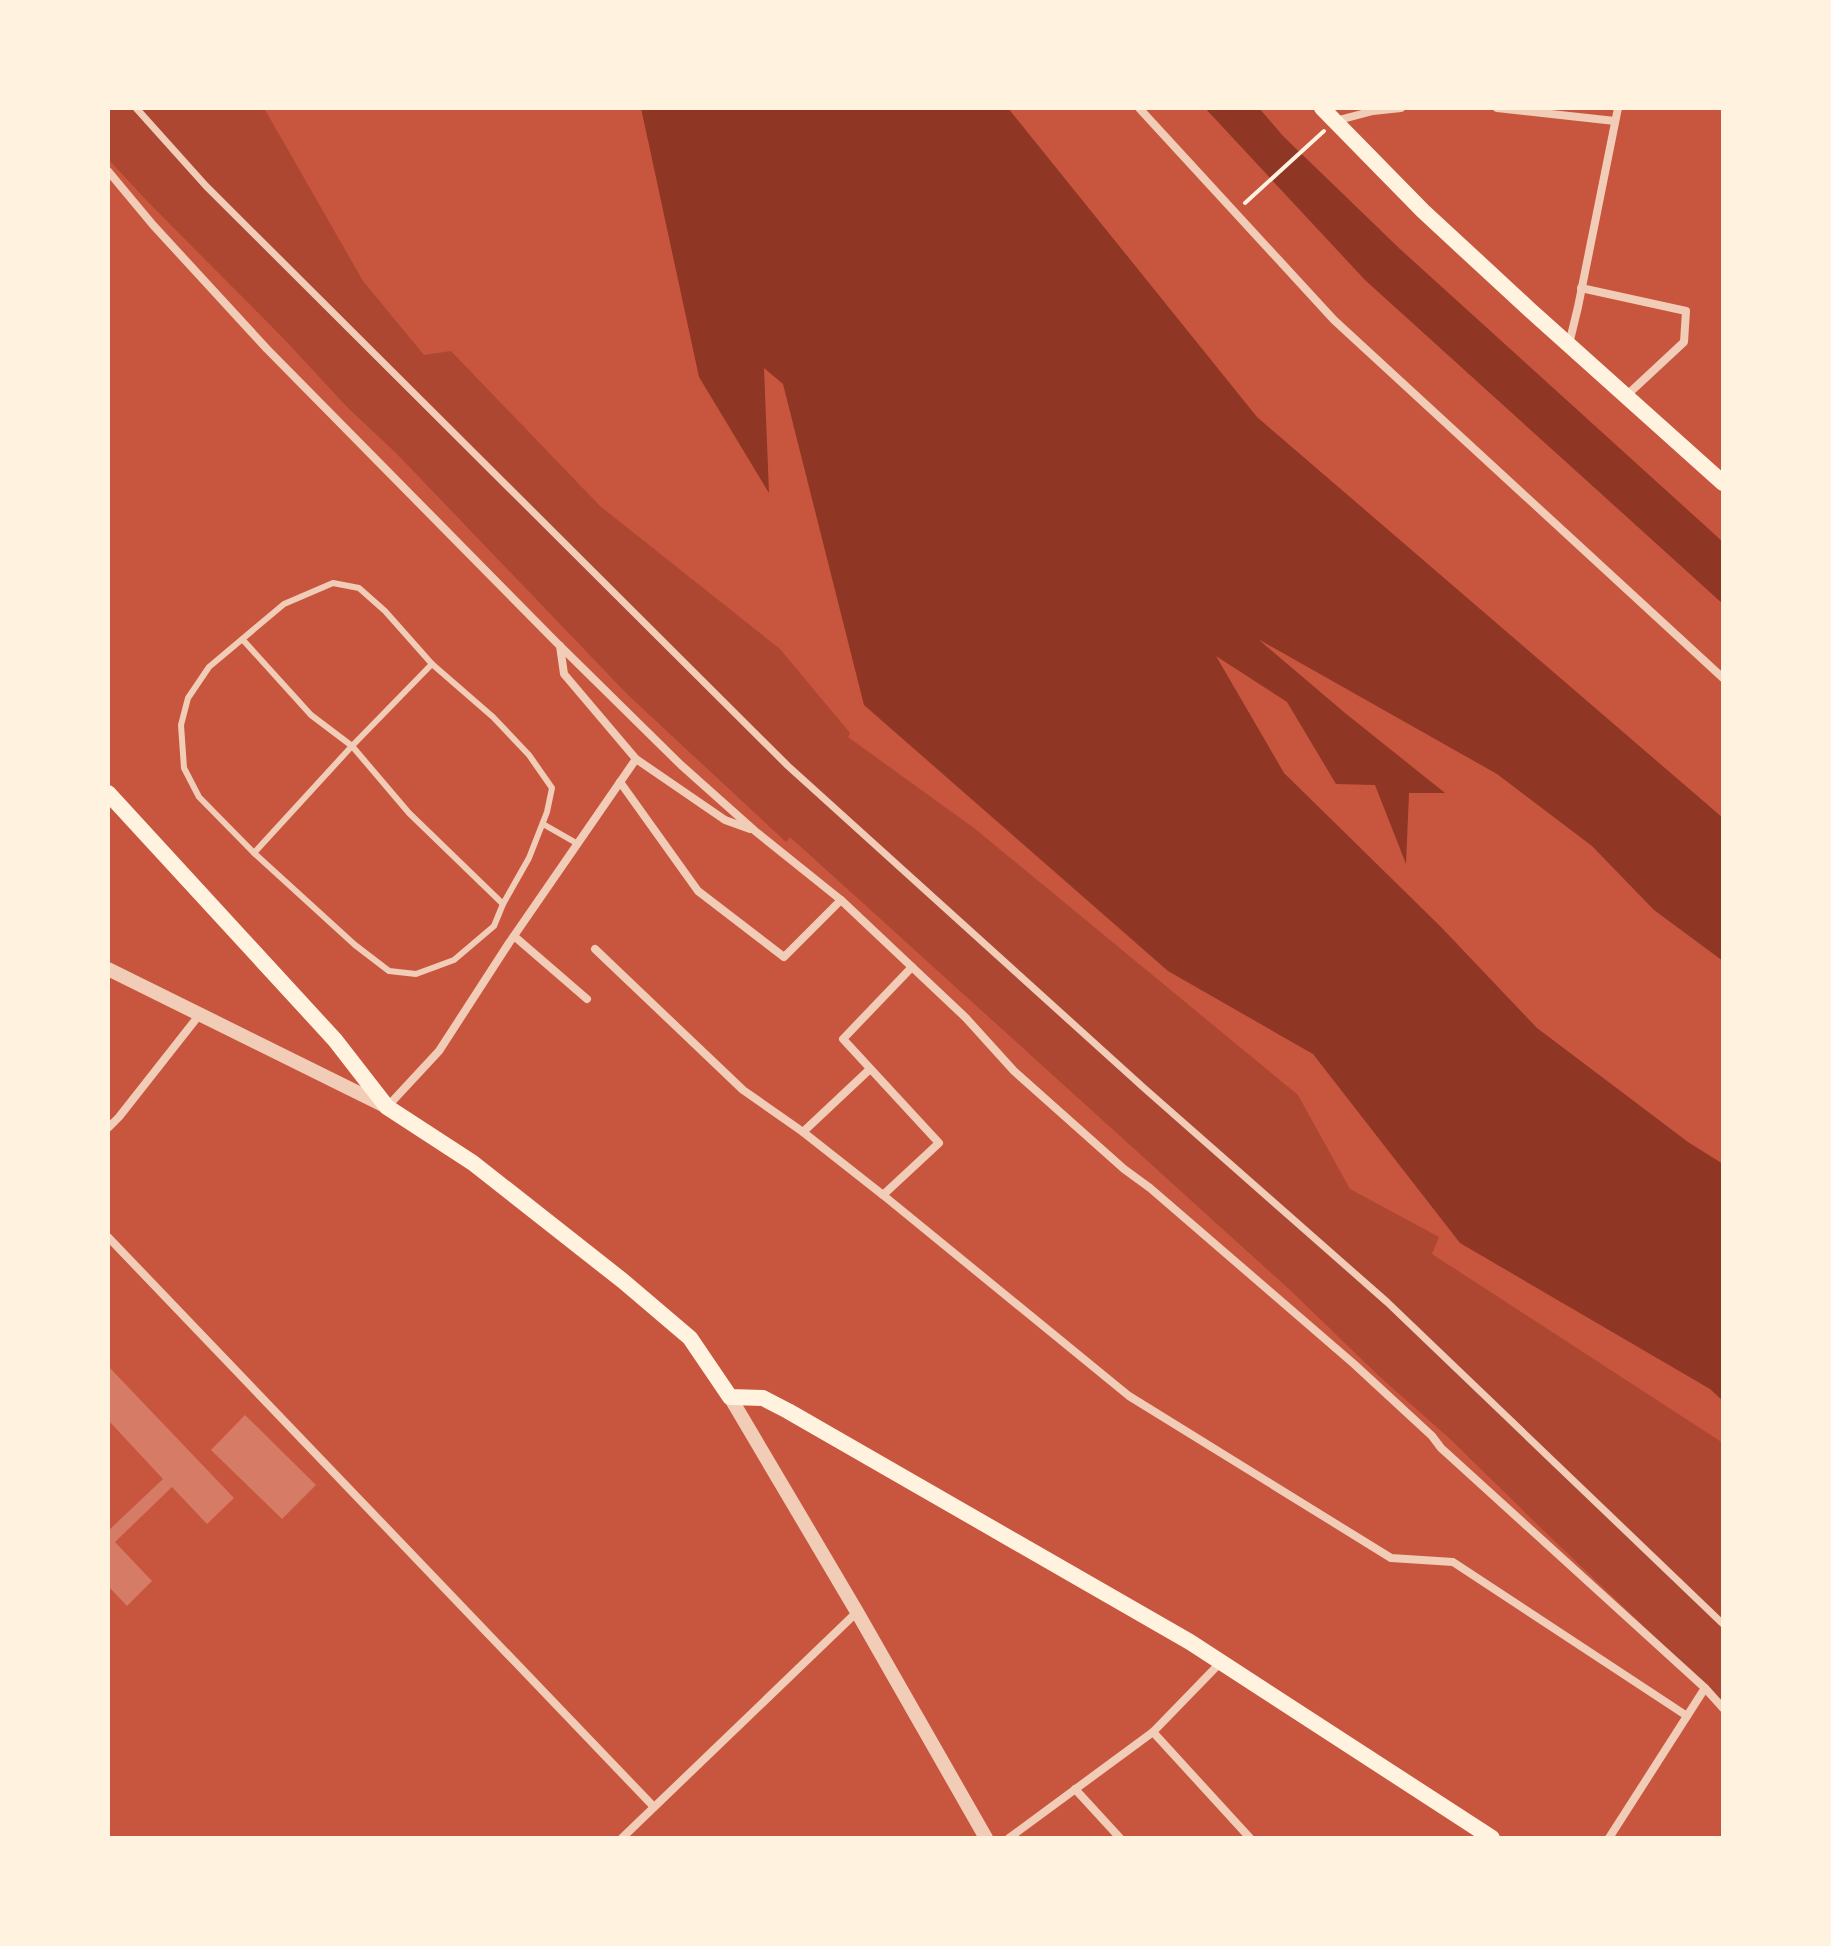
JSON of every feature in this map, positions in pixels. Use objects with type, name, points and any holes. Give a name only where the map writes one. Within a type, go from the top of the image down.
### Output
[{"type":"main road","points":[[1322,108],[1423,211],[1723,483]]},
{"type":"main road","points":[[108,793],[335,1040],[387,1107],[473,1163],[623,1281],[690,1338],[730,1397],[763,1398],[776,1404],[1190,1642],[1492,1838]]},
{"type":"street","points":[[136,108],[206,186],[788,766],[1144,1088],[1387,1302],[1723,1624]]},
{"type":"street","points":[[1139,108],[1334,320],[1723,678]]},
{"type":"street","points":[[1335,121],[1373,111],[1401,108]]},
{"type":"street","points":[[1497,108],[1615,121]]},
{"type":"street","points":[[1569,344],[1618,108]]},
{"type":"street","points":[[108,171],[153,225],[267,349],[681,765],[755,831],[841,900],[966,1018],[1014,1071],[1124,1169],[1354,1364],[1723,1708]]},
{"type":"street","points":[[1581,288],[1686,311],[1684,342],[1626,396]]},
{"type":"street","points":[[560,646],[564,674],[636,759],[725,820],[755,831]]},
{"type":"street","points":[[108,969],[387,1107],[439,1051],[636,759]]},
{"type":"street","points":[[620,782],[698,891],[784,957],[841,900]]},
{"type":"street","points":[[514,936],[587,999]]},
{"type":"street","points":[[595,949],[743,1090],[883,1195],[1129,1396],[1391,1558],[1453,1562],[1687,1716]]},
{"type":"street","points":[[883,1195],[939,1143],[843,1039],[912,967]]},
{"type":"street","points":[[108,1128],[201,1014]]},
{"type":"street","points":[[803,1132],[870,1069]]},
{"type":"street","points":[[108,1237],[654,1807]]},
{"type":"street","points":[[730,1397],[986,1838]]},
{"type":"street","points":[[622,1838],[857,1612]]},
{"type":"street","points":[[1009,1838],[1153,1732],[1221,1662]]},
{"type":"street","points":[[1609,1838],[1705,1688]]},
{"type":"street","points":[[1153,1732],[1250,1838]]},
{"type":"street","points":[[1075,1789],[1120,1838]]},
{"type":"lane","points":[[333,583],[359,588],[385,611],[432,664],[493,717],[529,755],[552,788],[547,812],[529,858],[494,926],[454,960],[416,974],[389,971],[355,945],[254,853],[199,797],[184,768],[181,725],[188,698],[209,667],[243,640],[284,604],[333,583]]},
{"type":"lane","points":[[243,640],[311,715],[352,746],[409,813],[503,904]]},
{"type":"lane","points":[[254,853],[432,664]]},
{"type":"lane","points":[[543,824],[578,844]]},
{"type":"path","points":[[1234,213],[1320,135]]},
{"type":"shaded area","points":[[108,108],[264,108],[363,281],[424,355],[451,351],[600,506],[780,649],[850,733],[848,737],[974,828],[1298,1095],[1350,1189],[1439,1237],[1432,1254],[1723,1443],[1723,1702],[1449,1438],[1291,1291],[790,837],[786,842],[628,695],[108,159]]},
{"type":"shaded area","points":[[641,108],[1008,108],[1257,417],[1723,818],[1723,961],[1654,910],[1592,846],[1497,774],[1258,639],[1445,793],[1409,793],[1406,864],[1375,785],[1336,784],[1287,702],[1216,656],[1284,773],[1441,927],[1537,1028],[1688,1142],[1723,1164],[1723,1401],[1710,1389],[1460,1243],[1313,1054],[1168,971],[864,705],[783,384],[764,368],[769,493],[699,377]]},
{"type":"shaded area","points":[[1205,108],[1259,108],[1283,136],[1400,249],[1723,542],[1723,604],[1365,280]]},
{"type":"building","points":[[108,1366],[234,1498],[207,1524],[172,1487],[115,1542],[152,1581],[127,1606],[108,1586],[108,1531],[163,1479],[108,1420]]},
{"type":"building","points":[[245,1415],[316,1485],[282,1519],[211,1450]]}]
